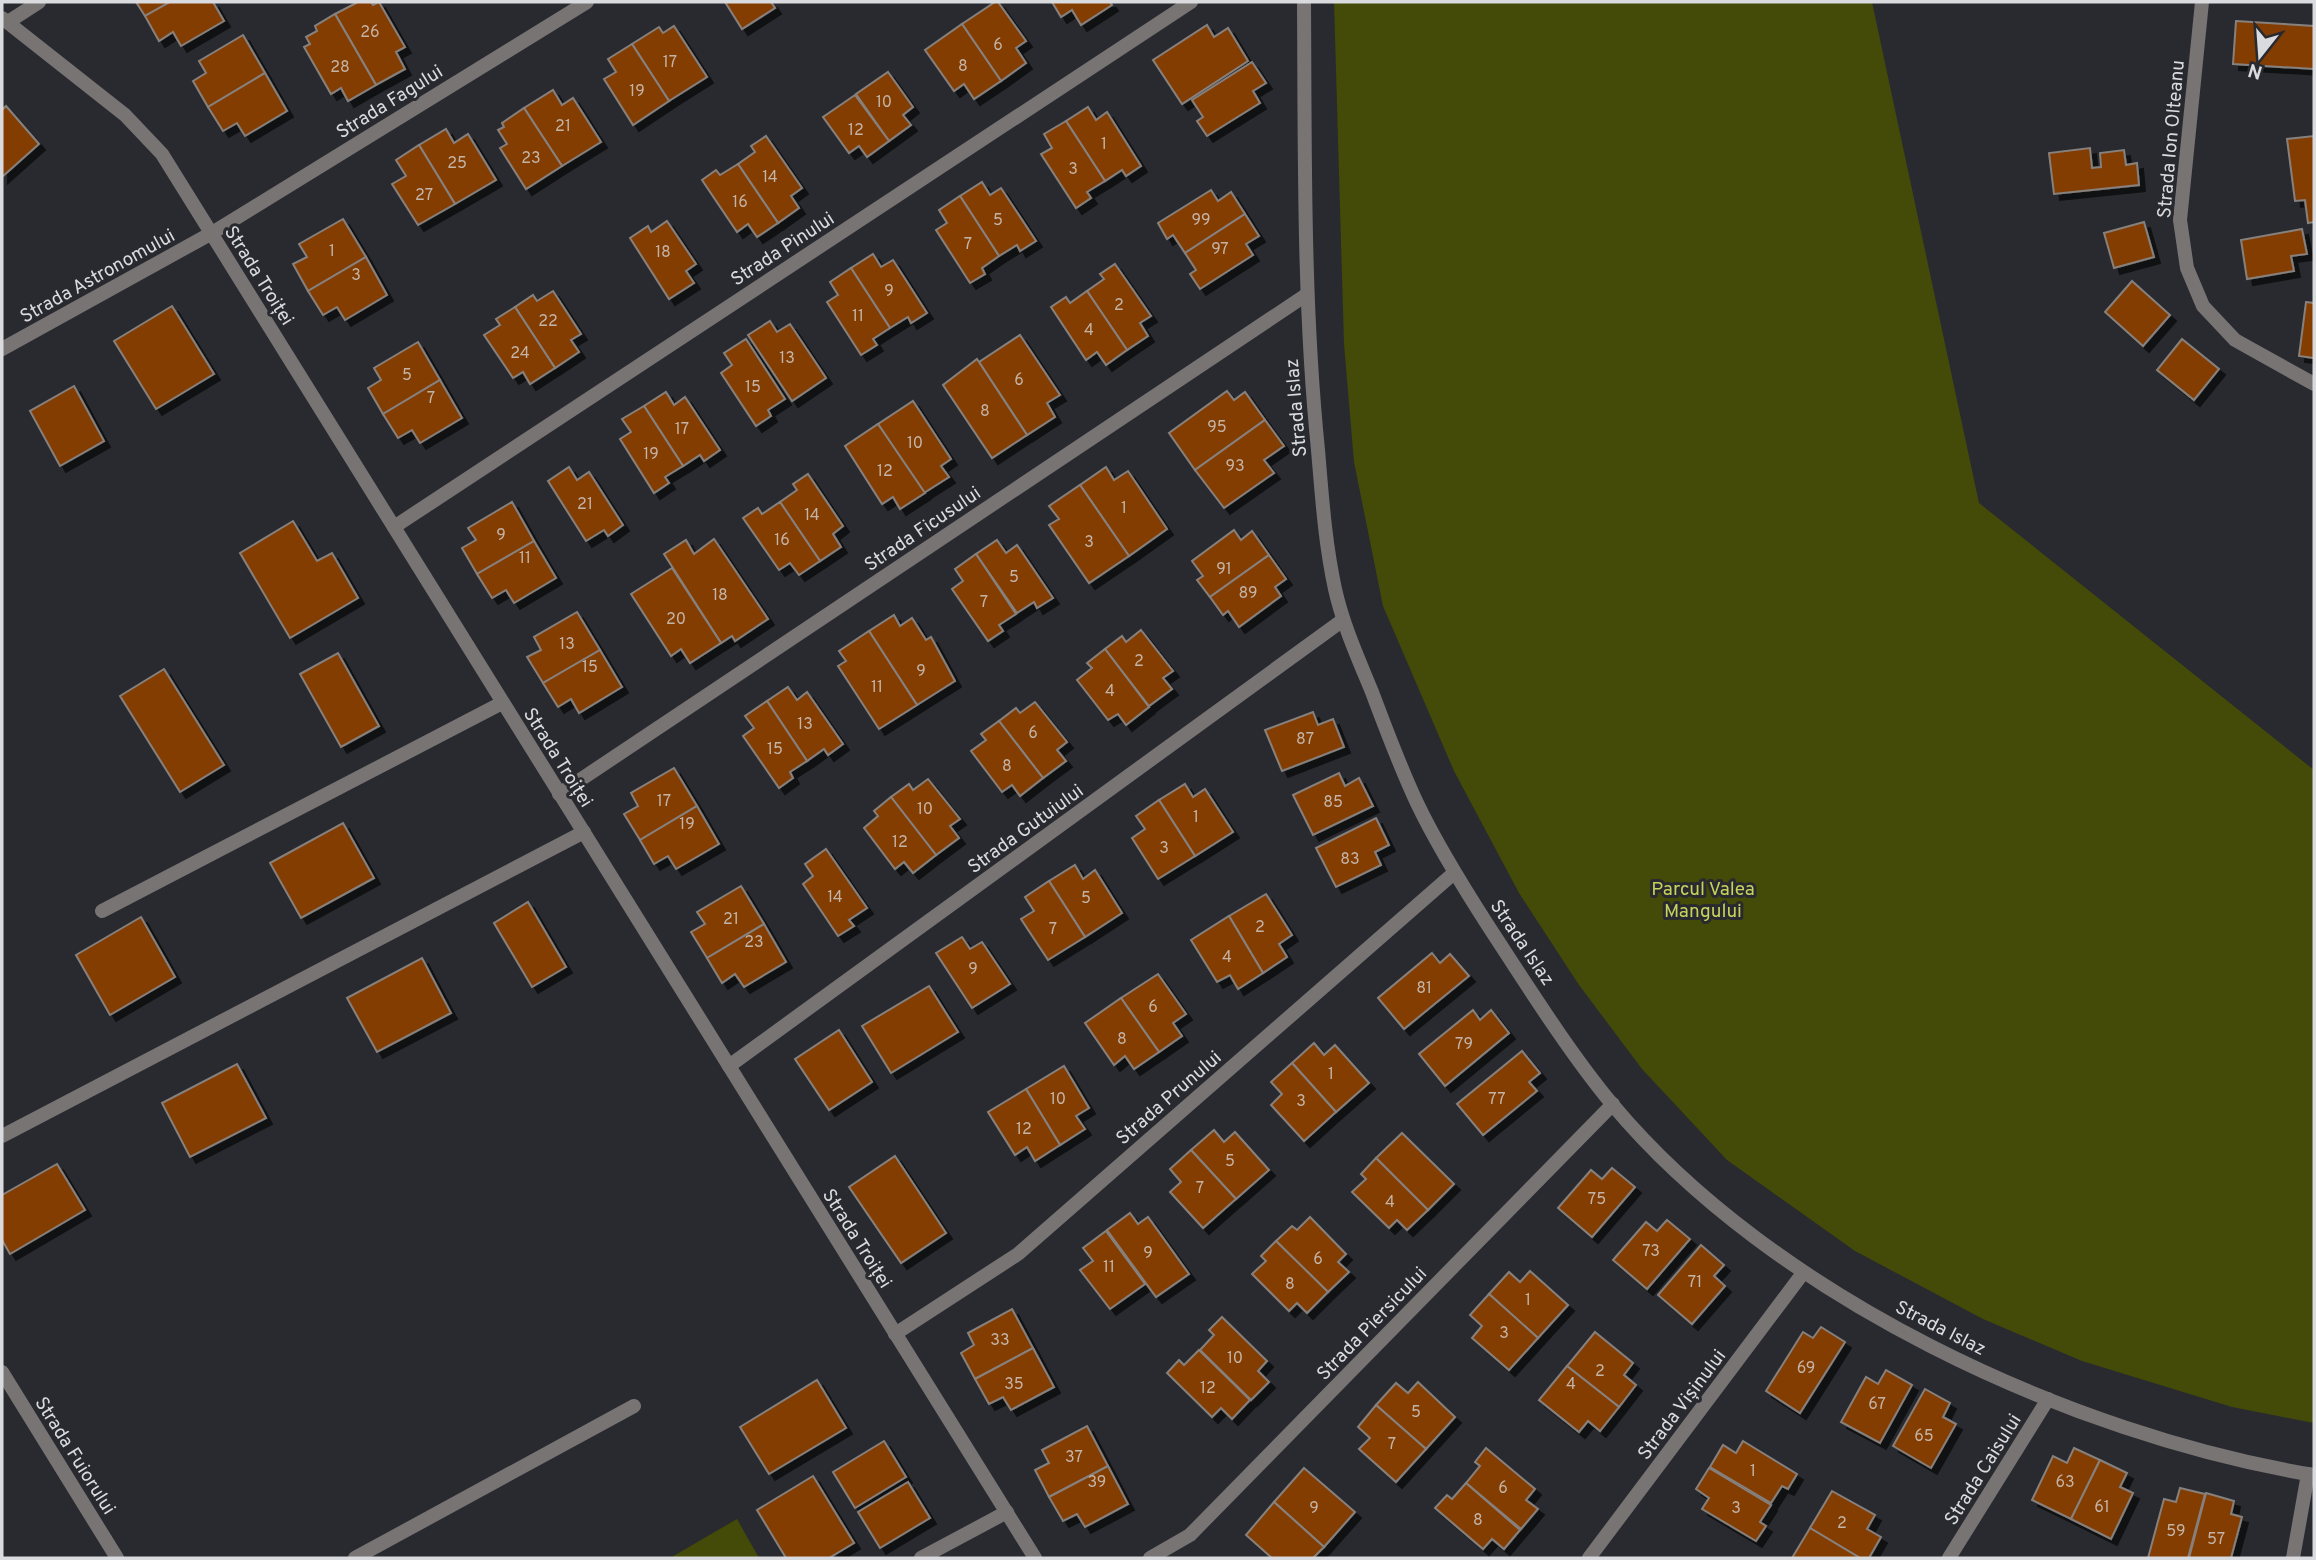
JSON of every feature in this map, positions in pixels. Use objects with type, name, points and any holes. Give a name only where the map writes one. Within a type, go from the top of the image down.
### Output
[{"type":"street","points":[[5,20],[39,2]]},
{"type":"street","name":"Strada Fagului","points":[[212,233],[586,2]]},
{"type":"street","name":"Strada Pinului","points":[[394,527],[1191,2]]},
{"type":"street","name":"Strada Islaz","points":[[1304,2],[1306,295],[1325,525],[1343,620],[1416,802],[1454,873],[1517,970],[1613,1104],[1702,1195],[1804,1273],[1920,1339],[2048,1399],[2173,1442],[2311,1475]]},
{"type":"street","name":"Strada Ion Olteanu","points":[[2202,2],[2180,220],[2187,268],[2203,306],[2235,340],[2314,384]]},
{"type":"street","name":"Strada Troiței","points":[[5,20],[125,115],[162,155],[1035,1558]]},
{"type":"street","name":"Strada Astronomului","points":[[2,349],[212,233]]},
{"type":"street","name":"Strada Ficusului","points":[[559,794],[1306,295]]},
{"type":"street","name":"Strada Gutuiului","points":[[729,1066],[1343,620]]},
{"type":"street","points":[[102,911],[502,703]]},
{"type":"street","points":[[2,1136],[584,832]]},
{"type":"street","name":"Strada Prunului","points":[[895,1334],[1018,1254],[1454,873]]},
{"type":"street","name":"Strada Piersicului","points":[[1150,1558],[1190,1535],[1613,1104]]},
{"type":"street","name":"Strada Vișinului","points":[[1589,1558],[1804,1273]]},
{"type":"street","name":"Strada Fuiorului","points":[[2,1372],[117,1558]]},
{"type":"street","name":"Strada Caisului","points":[[1949,1558],[2048,1399]]},
{"type":"street","points":[[355,1558],[634,1406]]},
{"type":"street","points":[[2293,1558],[2311,1475]]},
{"type":"street","points":[[921,1558],[1007,1512]]},
{"type":"green space","name":"Parcul Valea Mangului","points":[[1334,2],[1872,2],[1979,503],[2314,770],[2314,1423],[2232,1407],[2082,1361],[1983,1319],[1855,1251],[1727,1160],[1642,1069],[1579,985],[1519,893],[1454,771],[1383,606],[1354,462],[1344,344]]},
{"type":"green space","points":[[737,1519],[759,1558],[670,1558]]},
{"type":"building","points":[[136,2],[170,2],[145,16]]},
{"type":"building","points":[[170,2],[213,2],[224,21],[181,46],[173,32],[159,41],[145,16]]},
{"type":"building","points":[[358,2],[371,2],[373,5],[379,2],[405,47],[396,52],[405,69],[376,85],[335,14]]},
{"type":"building","points":[[725,2],[771,2],[775,8],[742,29]]},
{"type":"building","points":[[998,2],[1026,41],[1016,48],[1026,63],[1001,81],[962,24]]},
{"type":"building","points":[[1052,2],[1110,2],[1112,5],[1081,25],[1072,10],[1061,17]]},
{"type":"building","points":[[335,14],[376,85],[348,101],[341,88],[331,94],[304,47],[310,44],[306,37],[317,31],[315,26]]},
{"type":"building","points":[[2236,21],[2314,26],[2314,69],[2233,64]]},
{"type":"building","points":[[962,24],[1001,81],[974,99],[964,84],[954,91],[925,50]]},
{"type":"building","points":[[1207,25],[1214,37],[1228,28],[1248,61],[1182,104],[1153,60]]},
{"type":"building","points":[[674,26],[707,77],[669,101],[632,44],[659,27],[663,33]]},
{"type":"building","points":[[243,35],[265,73],[208,107],[193,81],[206,73],[199,61]]},
{"type":"building","points":[[632,44],[669,101],[633,125],[604,79],[616,72],[608,59]]},
{"type":"building","points":[[1252,62],[1266,83],[1253,91],[1260,103],[1207,136],[1197,121],[1203,117],[1192,100]]},
{"type":"building","points":[[888,72],[913,107],[903,115],[911,125],[889,141],[856,94]]},
{"type":"building","points":[[265,73],[287,111],[245,136],[237,123],[223,131],[208,107]]},
{"type":"building","points":[[553,90],[562,105],[573,98],[601,142],[562,166],[524,108]]},
{"type":"building","points":[[855,95],[889,141],[867,157],[859,146],[849,153],[823,117]]},
{"type":"building","points":[[6,106],[39,144],[2,177],[2,110]]},
{"type":"building","points":[[1088,107],[1096,120],[1107,112],[1141,166],[1126,176],[1122,170],[1105,181],[1066,121]]},
{"type":"building","points":[[524,108],[562,166],[526,189],[500,148],[507,144],[498,130],[504,127],[502,123]]},
{"type":"building","points":[[1066,121],[1105,181],[1087,192],[1091,198],[1076,208],[1041,154],[1052,148],[1044,134]]},
{"type":"building","points":[[446,129],[454,143],[468,134],[496,180],[455,204],[419,145]]},
{"type":"building","points":[[766,136],[802,188],[791,196],[799,208],[778,223],[738,164],[755,152],[751,146]]},
{"type":"building","points":[[2314,136],[2314,222],[2308,223],[2305,200],[2295,201],[2287,139]]},
{"type":"building","points":[[419,145],[455,204],[418,225],[392,184],[406,176],[396,160]]},
{"type":"building","points":[[2090,148],[2092,168],[2101,167],[2100,153],[2124,150],[2126,165],[2137,163],[2139,185],[2054,194],[2049,153]]},
{"type":"building","points":[[738,164],[778,223],[757,237],[748,224],[737,232],[702,180],[716,170],[720,175]]},
{"type":"building","points":[[982,182],[990,195],[1001,188],[1036,241],[1020,251],[1017,245],[999,256],[960,196]]},
{"type":"building","points":[[1211,190],[1218,201],[1231,192],[1245,214],[1185,253],[1173,235],[1167,239],[1158,223]]},
{"type":"building","points":[[960,196],[999,256],[982,268],[985,274],[970,283],[936,230],[947,223],[939,210]]},
{"type":"building","points":[[1245,214],[1259,236],[1246,244],[1253,255],[1200,289],[1190,274],[1196,270],[1185,253]]},
{"type":"building","points":[[343,219],[366,257],[308,291],[293,264],[307,257],[299,244]]},
{"type":"building","points":[[667,221],[696,264],[686,271],[694,283],[669,299],[630,238],[648,226],[651,232]]},
{"type":"building","points":[[2144,222],[2154,257],[2114,268],[2104,233]]},
{"type":"building","points":[[2302,229],[2307,254],[2291,256],[2294,271],[2247,279],[2241,240]]},
{"type":"building","points":[[873,254],[881,267],[893,260],[927,313],[911,323],[908,317],[890,328],[851,268]]},
{"type":"building","points":[[366,257],[387,295],[345,320],[337,307],[323,315],[308,291]]},
{"type":"building","points":[[1115,264],[1151,316],[1140,323],[1148,336],[1127,350],[1087,291],[1104,279],[1100,274]]},
{"type":"building","points":[[851,268],[890,328],[873,339],[877,345],[861,355],[827,302],[838,295],[830,282]]},
{"type":"building","points":[[2132,281],[2170,315],[2143,346],[2105,312]]},
{"type":"building","points":[[553,291],[581,334],[571,340],[579,352],[555,368],[515,307],[533,295],[537,301]]},
{"type":"building","points":[[1087,291],[1127,350],[1106,365],[1097,352],[1086,360],[1051,307],[1066,297],[1070,303]]},
{"type":"building","points":[[2306,302],[2314,303],[2314,358],[2299,356]]},
{"type":"building","points":[[172,306],[214,374],[156,409],[114,341]]},
{"type":"building","points":[[515,307],[555,368],[530,384],[523,372],[513,378],[484,335],[500,325],[496,319]]},
{"type":"building","points":[[770,321],[777,332],[790,324],[826,378],[792,401],[748,335]]},
{"type":"building","points":[[1020,335],[1060,395],[1047,403],[1055,417],[1027,435],[979,362]]},
{"type":"building","points":[[746,339],[785,399],[768,410],[771,416],[756,426],[721,373],[732,365],[724,353]]},
{"type":"building","points":[[2182,339],[2219,369],[2194,400],[2157,370]]},
{"type":"building","points":[[418,342],[440,380],[383,414],[368,388],[381,380],[374,368]]},
{"type":"building","points":[[977,359],[1027,435],[992,458],[943,385]]},
{"type":"building","points":[[440,380],[462,418],[420,443],[412,430],[398,438],[383,414]]},
{"type":"building","points":[[74,386],[104,441],[60,466],[30,411]]},
{"type":"building","points":[[1227,391],[1234,400],[1245,392],[1265,420],[1195,470],[1169,433]]},
{"type":"building","points":[[666,392],[674,405],[685,397],[720,450],[704,461],[700,455],[683,466],[644,406]]},
{"type":"building","points":[[913,401],[951,459],[941,466],[949,477],[924,493],[878,424]]},
{"type":"building","points":[[644,406],[683,466],[665,477],[669,483],[654,493],[620,439],[631,432],[622,419]]},
{"type":"building","points":[[1265,420],[1284,446],[1264,460],[1274,473],[1224,508],[1195,470]]},
{"type":"building","points":[[878,424],[925,493],[900,509],[893,497],[882,504],[845,446]]},
{"type":"building","points":[[569,467],[577,480],[589,472],[623,525],[608,536],[604,530],[586,541],[548,481]]},
{"type":"building","points":[[1106,467],[1114,480],[1128,471],[1167,529],[1129,556],[1080,485]]},
{"type":"building","points":[[808,474],[843,526],[833,534],[841,547],[820,561],[780,502],[797,490],[793,484]]},
{"type":"building","points":[[1080,485],[1129,556],[1089,583],[1049,525],[1059,519],[1049,506]]},
{"type":"building","points":[[512,502],[534,541],[477,574],[462,548],[476,540],[468,528]]},
{"type":"building","points":[[780,502],[820,561],[799,575],[790,563],[779,570],[743,518],[758,508],[762,514]]},
{"type":"building","points":[[293,521],[317,561],[332,553],[358,598],[290,638],[240,553]]},
{"type":"building","points":[[1234,530],[1241,540],[1252,531],[1269,555],[1210,597],[1197,580],[1203,576],[1192,561]]},
{"type":"building","points":[[714,539],[768,619],[735,641],[732,636],[721,643],[664,554],[686,540],[694,554]]},
{"type":"building","points":[[997,540],[1006,553],[1017,545],[1053,598],[1037,608],[1034,602],[1017,613],[976,554]]},
{"type":"building","points":[[534,541],[556,578],[514,603],[506,590],[492,598],[477,574]]},
{"type":"building","points":[[976,554],[1016,614],[999,625],[1003,631],[988,641],[952,589],[963,581],[955,569]]},
{"type":"building","points":[[1269,555],[1286,579],[1275,587],[1281,596],[1239,627],[1228,611],[1223,615],[1210,597]]},
{"type":"building","points":[[672,568],[721,643],[690,663],[681,649],[671,656],[631,594]]},
{"type":"building","points":[[577,612],[600,650],[543,683],[527,657],[541,650],[534,637]]},
{"type":"building","points":[[894,615],[900,626],[912,618],[926,640],[931,637],[955,681],[917,705],[869,631]]},
{"type":"building","points":[[1141,630],[1173,671],[1163,678],[1172,689],[1149,706],[1105,649],[1122,636],[1126,642]]},
{"type":"building","points":[[869,631],[917,705],[879,729],[838,666],[846,661],[839,651]]},
{"type":"building","points":[[1105,649],[1149,707],[1126,725],[1118,714],[1108,720],[1077,680],[1092,668],[1087,663]]},
{"type":"building","points":[[600,650],[622,687],[579,713],[571,699],[558,707],[543,683]]},
{"type":"building","points":[[338,653],[379,726],[341,747],[300,674]]},
{"type":"building","points":[[164,669],[224,765],[180,792],[120,696]]},
{"type":"building","points":[[788,687],[797,700],[807,692],[843,744],[828,755],[824,749],[807,761],[767,701]]},
{"type":"building","points":[[767,701],[807,761],[790,772],[793,778],[779,788],[743,736],[754,728],[745,716]]},
{"type":"building","points":[[1035,702],[1067,742],[1057,750],[1066,761],[1043,778],[999,721],[1016,708],[1020,713]]},
{"type":"building","points":[[1313,712],[1318,725],[1333,719],[1344,747],[1282,771],[1265,730]]},
{"type":"building","points":[[999,721],[1043,778],[1020,796],[1012,785],[1002,792],[971,751],[986,740],[981,734]]},
{"type":"building","points":[[674,768],[697,806],[640,840],[624,814],[638,806],[631,793]]},
{"type":"building","points":[[1339,773],[1345,786],[1359,778],[1373,806],[1313,835],[1293,795]]},
{"type":"building","points":[[928,779],[960,819],[950,826],[959,838],[936,855],[891,797],[909,784],[913,790]]},
{"type":"building","points":[[1185,784],[1193,797],[1205,789],[1233,832],[1195,856],[1159,800]]},
{"type":"building","points":[[891,797],[936,855],[913,873],[904,862],[895,869],[864,828],[878,816],[874,811]]},
{"type":"building","points":[[1159,800],[1195,856],[1158,879],[1132,838],[1145,829],[1136,816]]},
{"type":"building","points":[[697,806],[719,844],[676,869],[668,856],[654,864],[640,840]]},
{"type":"building","points":[[1376,818],[1389,845],[1375,852],[1381,865],[1336,887],[1316,848]]},
{"type":"building","points":[[343,823],[374,878],[301,918],[270,863]]},
{"type":"building","points":[[826,849],[867,908],[849,920],[854,926],[838,936],[803,884],[813,876],[805,864]]},
{"type":"building","points":[[1075,865],[1083,879],[1095,870],[1122,913],[1085,937],[1049,881]]},
{"type":"building","points":[[1049,881],[1085,937],[1048,960],[1021,919],[1034,911],[1025,897]]},
{"type":"building","points":[[741,886],[764,924],[707,958],[691,932],[705,924],[697,912]]},
{"type":"building","points":[[1266,894],[1292,935],[1279,944],[1287,957],[1263,973],[1229,916]]},
{"type":"building","points":[[528,902],[566,967],[532,987],[494,923]]},
{"type":"building","points":[[1229,916],[1263,973],[1238,989],[1230,975],[1217,982],[1191,940]]},
{"type":"building","points":[[141,917],[175,977],[110,1015],[76,955]]},
{"type":"building","points":[[764,924],[786,962],[744,987],[735,974],[722,983],[707,958]]},
{"type":"building","points":[[962,937],[970,949],[982,942],[1010,984],[972,1008],[936,953]]},
{"type":"building","points":[[1432,953],[1440,963],[1450,954],[1469,976],[1404,1029],[1378,998]]},
{"type":"building","points":[[422,958],[451,1013],[377,1052],[347,998]]},
{"type":"building","points":[[1158,974],[1186,1014],[1173,1023],[1182,1036],[1159,1052],[1121,998]]},
{"type":"building","points":[[929,986],[958,1032],[891,1073],[862,1026]]},
{"type":"building","points":[[1121,998],[1159,1052],[1134,1069],[1125,1056],[1114,1065],[1085,1023]]},
{"type":"building","points":[[1473,1010],[1480,1020],[1491,1010],[1509,1033],[1445,1086],[1419,1054]]},
{"type":"building","points":[[839,1030],[872,1082],[829,1110],[795,1059]]},
{"type":"building","points":[[1314,1043],[1324,1055],[1335,1045],[1369,1083],[1336,1112],[1292,1063]]},
{"type":"building","points":[[1522,1051],[1540,1073],[1529,1082],[1537,1091],[1483,1135],[1457,1104]]},
{"type":"building","points":[[1292,1063],[1336,1112],[1304,1141],[1271,1105],[1282,1094],[1271,1082]]},
{"type":"building","points":[[237,1064],[266,1118],[190,1157],[162,1103]]},
{"type":"building","points":[[1064,1066],[1089,1108],[1076,1116],[1085,1129],[1060,1145],[1026,1089]]},
{"type":"building","points":[[1026,1089],[1060,1145],[1035,1161],[1027,1147],[1015,1155],[988,1112]]},
{"type":"building","points":[[1214,1130],[1224,1142],[1235,1132],[1269,1170],[1236,1199],[1191,1150]]},
{"type":"building","points":[[1402,1133],[1454,1184],[1428,1210],[1376,1158]]},
{"type":"building","points":[[1191,1150],[1236,1199],[1203,1228],[1170,1192],[1181,1182],[1170,1169]]},
{"type":"building","points":[[895,1156],[946,1233],[901,1263],[849,1187]]},
{"type":"building","points":[[1376,1158],[1428,1210],[1407,1230],[1397,1220],[1389,1228],[1352,1192],[1366,1179],[1361,1174]]},
{"type":"building","points":[[57,1164],[85,1210],[10,1254],[2,1240],[2,1195]]},
{"type":"building","points":[[1612,1168],[1635,1187],[1592,1237],[1558,1208],[1591,1170],[1602,1179]]},
{"type":"building","points":[[1130,1213],[1138,1224],[1148,1217],[1189,1274],[1156,1297],[1107,1230]]},
{"type":"building","points":[[1310,1217],[1346,1254],[1338,1262],[1349,1272],[1328,1292],[1276,1241],[1292,1226],[1297,1230]]},
{"type":"building","points":[[1667,1220],[1690,1239],[1647,1289],[1613,1260],[1646,1222],[1657,1231]]},
{"type":"building","points":[[1106,1231],[1145,1284],[1110,1309],[1080,1270],[1093,1261],[1083,1248]]},
{"type":"building","points":[[1276,1241],[1328,1292],[1307,1313],[1297,1303],[1289,1311],[1252,1274],[1266,1261],[1261,1256]]},
{"type":"building","points":[[1701,1245],[1724,1265],[1714,1276],[1725,1286],[1692,1324],[1658,1295]]},
{"type":"building","points":[[1530,1271],[1568,1305],[1538,1338],[1489,1294],[1509,1272],[1520,1282]]},
{"type":"building","points":[[1489,1294],[1538,1338],[1509,1370],[1472,1338],[1482,1326],[1470,1315]]},
{"type":"building","points":[[1012,1309],[1033,1348],[975,1379],[961,1353],[974,1345],[968,1333]]},
{"type":"building","points":[[1222,1317],[1267,1361],[1258,1371],[1269,1382],[1251,1400],[1200,1350],[1214,1335],[1209,1330]]},
{"type":"building","points":[[1821,1327],[1845,1342],[1800,1413],[1766,1391],[1803,1332],[1813,1338]]},
{"type":"building","points":[[1595,1332],[1633,1363],[1624,1375],[1636,1385],[1619,1407],[1567,1366]]},
{"type":"building","points":[[1033,1348],[1054,1387],[1011,1410],[1003,1397],[989,1404],[975,1379]]},
{"type":"building","points":[[1199,1350],[1250,1400],[1232,1419],[1221,1408],[1212,1417],[1167,1373],[1179,1360],[1184,1365]]},
{"type":"building","points":[[1567,1366],[1619,1407],[1600,1431],[1588,1421],[1579,1432],[1539,1400]]},
{"type":"building","points":[[1886,1370],[1912,1385],[1880,1443],[1841,1422],[1866,1377],[1878,1384]]},
{"type":"building","points":[[817,1380],[846,1428],[769,1474],[740,1427]]},
{"type":"building","points":[[1418,1382],[1455,1417],[1426,1449],[1376,1405],[1396,1383],[1408,1393]]},
{"type":"building","points":[[1925,1389],[1950,1403],[1943,1417],[1956,1424],[1931,1468],[1893,1446]]},
{"type":"building","points":[[1376,1405],[1426,1449],[1396,1482],[1359,1449],[1370,1438],[1358,1427]]},
{"type":"building","points":[[1087,1426],[1108,1466],[1049,1497],[1035,1470],[1049,1463],[1042,1450]]},
{"type":"building","points":[[884,1441],[906,1477],[855,1508],[833,1472]]},
{"type":"building","points":[[1743,1441],[1797,1474],[1788,1489],[1782,1486],[1771,1503],[1710,1467],[1723,1445],[1736,1453]]},
{"type":"building","points":[[1486,1448],[1535,1489],[1526,1500],[1538,1509],[1521,1529],[1466,1483],[1480,1466],[1475,1462]]},
{"type":"building","points":[[2074,1448],[2100,1460],[2071,1519],[2032,1500],[2053,1456],[2067,1463]]},
{"type":"building","points":[[2100,1460],[2127,1473],[2120,1487],[2133,1493],[2111,1539],[2071,1519]]},
{"type":"building","points":[[1108,1466],[1128,1504],[1085,1527],[1077,1514],[1063,1521],[1049,1497]]},
{"type":"building","points":[[1304,1468],[1355,1512],[1324,1547],[1274,1502]]},
{"type":"building","points":[[1709,1468],[1771,1505],[1760,1522],[1766,1526],[1756,1541],[1702,1509],[1709,1498],[1696,1489]]},
{"type":"building","points":[[813,1476],[854,1543],[829,1558],[786,1558],[757,1510]]},
{"type":"building","points":[[908,1482],[930,1518],[880,1548],[858,1512]]},
{"type":"building","points":[[1466,1483],[1520,1530],[1504,1549],[1492,1539],[1483,1549],[1435,1508],[1447,1495],[1452,1499]]},
{"type":"building","points":[[2180,1488],[2205,1494],[2188,1558],[2148,1558],[2164,1499],[2176,1502]]},
{"type":"building","points":[[1832,1491],[1875,1515],[1867,1529],[1881,1537],[1869,1558],[1860,1558],[1810,1528]]},
{"type":"building","points":[[2206,1493],[2234,1501],[2231,1514],[2242,1517],[2231,1558],[2189,1558]]},
{"type":"building","points":[[1274,1502],[1324,1547],[1313,1558],[1272,1558],[1246,1535]]},
{"type":"building","points":[[1810,1528],[1860,1558],[1792,1558]]}]
